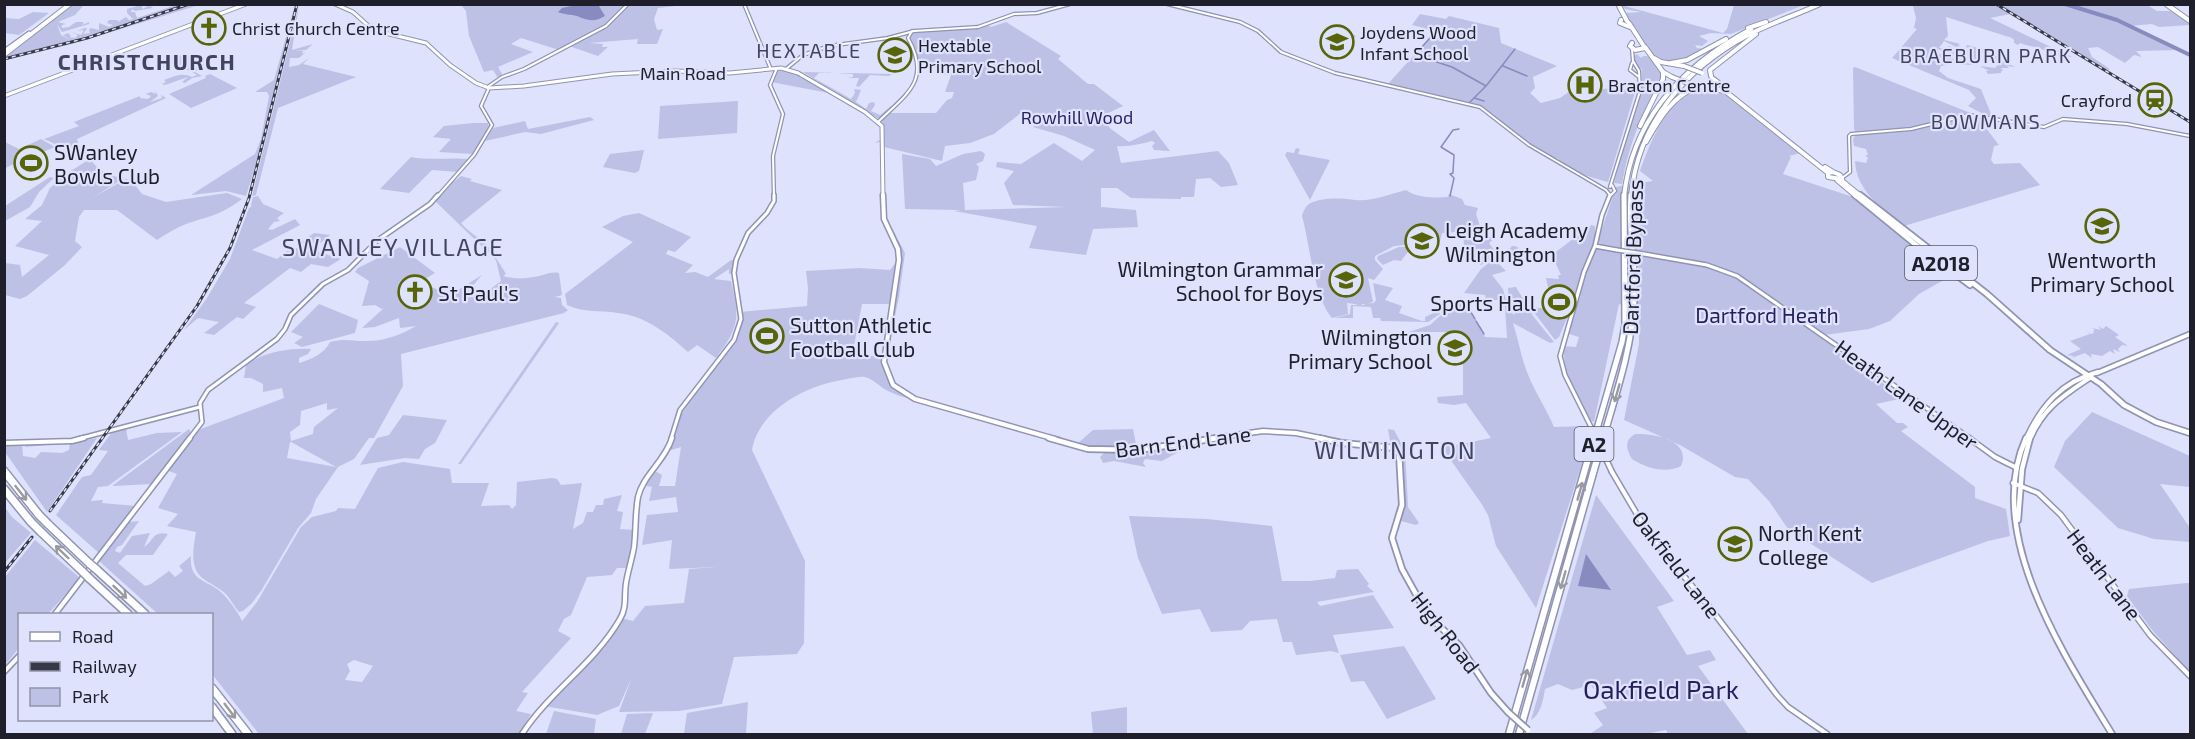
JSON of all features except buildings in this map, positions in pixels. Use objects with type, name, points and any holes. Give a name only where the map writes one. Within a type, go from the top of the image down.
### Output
[{"type":"highway","points":[[4,53],[67,4]]},
{"type":"highway","points":[[4,53],[67,4]]},
{"type":"highway","name":"Dartford Bypass","points":[[1509,735],[1622,342],[1628,291],[1623,206],[1628,167],[1634,148],[1653,110],[1685,72],[1722,44],[1766,22],[1811,4]]},
{"type":"highway","name":"Dartford Bypass","points":[[1519,735],[1628,349],[1634,297],[1630,207],[1634,169],[1641,145],[1654,119],[1671,94],[1685,79],[1730,45],[1820,4]]},
{"type":"highway","points":[[1711,77],[1710,69],[1734,49],[1792,16]]},
{"type":"highway","points":[[1669,63],[1683,61],[1766,22]]},
{"type":"highway","points":[[1634,148],[1640,127],[1663,79],[1661,70]]},
{"type":"highway","points":[[1634,169],[1647,141],[1663,116],[1690,89],[1702,86]]},
{"type":"highway","points":[[4,471],[48,524],[143,613]]},
{"type":"highway","points":[[4,489],[41,532],[126,613]]},
{"type":"highway","points":[[213,688],[248,735]]},
{"type":"highway","points":[[213,708],[232,735]]},
{"type":"main road","points":[[4,96],[246,4]]},
{"type":"main road","points":[[335,4],[353,12],[373,30],[432,46],[450,65],[476,83],[489,87]]},
{"type":"main road","points":[[1618,4],[1627,23],[1632,28],[1638,39],[1643,45],[1651,56],[1661,70],[1690,84],[1702,86],[1712,84],[1711,77],[1684,66],[1659,62],[1651,56],[1632,45]]},
{"type":"main road","points":[[2166,4],[2190,21]]},
{"type":"main road","points":[[1621,10],[1619,22],[1627,23]]},
{"type":"main road","points":[[1632,45],[1638,39]]},
{"type":"main road","points":[[1632,45],[1643,45]]},
{"type":"main road","points":[[1640,51],[1644,50],[1643,45]]},
{"type":"main road","points":[[1661,70],[1669,63]]},
{"type":"main road","name":"Main Road","points":[[489,87],[524,86],[590,76],[675,71],[730,73],[777,68],[798,73],[879,121]]},
{"type":"main road","name":"A2018","points":[[1711,77],[1987,294],[2050,350],[2140,416],[2190,433]]},
{"type":"main road","name":"A2018","points":[[1702,86],[1718,88],[1732,95],[1833,173]]},
{"type":"main road","name":"Barn End Lane","points":[[879,121],[883,130],[881,149],[884,219],[898,249],[899,260],[884,356],[886,372],[898,390],[923,403],[1088,449],[1116,452],[1138,450],[1263,431],[1296,433],[1352,444],[1391,447]]},
{"type":"main road","name":"A2018","points":[[1833,173],[1830,178],[1840,179]]},
{"type":"main road","points":[[2112,735],[2044,609],[2029,571],[2013,511],[2015,467],[2027,429],[2055,393],[2098,372],[2190,334]]},
{"type":"main road","points":[[2017,524],[2024,453],[2032,432],[2044,412],[2087,377]]},
{"type":"main road","name":"High Road","points":[[1391,447],[1398,452],[1401,473],[1402,506],[1392,538],[1402,569],[1427,614],[1459,645],[1491,693],[1533,735]]},
{"type":"street","points":[[57,613],[202,422],[200,407],[202,397],[208,390],[277,339],[285,329],[291,315],[323,284],[348,270],[378,240],[431,202],[474,155],[492,125],[481,106],[489,87],[606,26],[627,4]]},
{"type":"street","points":[[744,4],[766,53],[770,68]]},
{"type":"street","points":[[786,69],[803,55],[823,47],[888,38],[914,31],[978,27],[1014,14],[1037,13],[1070,4]]},
{"type":"street","points":[[1167,4],[1240,22],[1253,28],[1272,45],[1288,55],[1335,73],[1480,107],[1528,145],[1610,190]]},
{"type":"street","points":[[879,121],[912,89],[917,80],[915,51],[908,38],[914,31]]},
{"type":"street","points":[[1632,45],[1631,55],[1639,72]]},
{"type":"street","points":[[1631,55],[1640,51]]},
{"type":"street","points":[[1633,62],[1630,70],[1639,77]]},
{"type":"street","points":[[522,735],[542,706],[595,654],[621,618],[625,608],[626,585],[634,547],[640,490],[668,451],[680,410],[736,335],[741,320],[734,273],[736,260],[748,232],[767,213],[774,201],[773,156],[783,114],[771,90],[770,82],[777,68]]},
{"type":"street","points":[[1631,68],[1636,68]]},
{"type":"street","points":[[1633,72],[1639,72]]},
{"type":"street","name":"Oakfield Lane","points":[[1639,72],[1640,91],[1628,124],[1595,246],[1584,272],[1560,356],[1565,375],[1611,472],[1648,533],[1707,604],[1777,695],[1788,707],[1827,735]]},
{"type":"street","points":[[1840,179],[1850,172],[1849,136],[1851,134],[1911,129],[1966,115],[2044,127],[2063,119],[2132,124],[2190,136]]},
{"type":"street","points":[[1833,173],[1848,175]]},
{"type":"street","name":"Heath Lane Upper","points":[[1595,246],[1707,264],[1737,276],[1819,331],[1902,393],[1946,420],[1995,457],[2022,470]]},
{"type":"street","points":[[4,443],[82,439],[200,407]]},
{"type":"street","name":"Heath Lane","points":[[2013,483],[2038,493],[2061,515],[2150,635],[2190,676]]},
{"type":"street","points":[[4,672],[18,657]]},
{"type":"green space","points":[[190,4],[199,5],[72,44],[5,60],[78,41]]},
{"type":"green space","name":"BRAEBURN PARK","points":[[1994,4],[2010,14],[1990,18],[2072,57],[2045,54],[2047,54],[2046,51],[2040,48],[2020,43],[2018,45],[2012,38],[1946,17],[1948,36],[1944,40],[1961,44],[1956,47],[1944,41],[1939,48],[1953,47],[1954,50],[1960,52],[1956,52],[1959,56],[1938,49],[1933,55],[1938,57],[1938,53],[1946,58],[1968,60],[1965,61],[1966,63],[1976,65],[1951,64],[1953,64],[1952,61],[1940,58],[1947,65],[1941,66],[1939,71],[1948,78],[1981,89],[1993,119],[1968,106],[1976,98],[1969,90],[1892,58],[1917,29],[1914,28],[1916,18],[1913,6],[1907,5]]},
{"type":"green space","points":[[72,5],[84,5],[75,15],[58,22],[66,24],[62,25],[62,28],[69,27],[76,22],[84,22],[82,25],[89,22],[89,24],[62,32],[57,24],[61,35],[71,40],[63,35],[68,33],[71,36],[69,37],[75,38],[78,35],[71,32],[81,35],[84,30],[77,31],[85,28],[87,29],[83,34],[90,33],[91,28],[99,30],[99,23],[109,27],[113,25],[107,23],[109,20],[118,20],[118,22],[126,17],[129,20],[133,19],[127,13],[127,9],[141,5],[143,9],[149,5],[153,8],[135,11],[132,9],[131,12],[135,12],[137,18],[176,5],[185,5],[118,27],[73,40],[5,58]]},
{"type":"green space","points":[[295,5],[268,125],[246,196],[226,191],[191,195],[255,154],[261,139],[269,96],[267,92],[255,92],[274,80]]},
{"type":"green space","points":[[299,5],[292,50],[313,44],[306,50],[295,51],[303,51],[302,54],[306,52],[299,58],[290,58],[289,67],[299,65],[309,58],[303,64],[356,77],[278,108],[256,195],[252,196]]},
{"type":"green space","points":[[461,5],[626,5],[617,18],[628,5],[685,5],[658,8],[654,19],[657,30],[663,29],[657,44],[637,44],[638,39],[589,43],[603,44],[602,47],[608,47],[598,56],[569,46],[559,50],[521,38],[511,44],[533,52],[498,67],[503,76],[498,78],[493,70],[484,72],[469,36],[466,11]]},
{"type":"green space","points":[[1621,5],[1723,33],[1727,29],[1734,5],[1804,5],[1731,34],[1711,33],[1699,36],[1708,41],[1702,46],[1695,45],[1697,48],[1704,49],[1676,63],[1662,61],[1646,48],[1626,13],[1641,12],[1625,9]]},
{"type":"green space","points":[[1999,5],[2147,5],[2157,11],[2172,11],[2190,22],[2190,25],[2130,26],[2180,50],[2136,51],[2142,57],[2134,55],[2125,63],[2098,47],[2088,48],[2092,57],[2110,69],[2107,70]]},
{"type":"green space","points":[[33,12],[49,13],[19,35],[5,33],[5,18],[19,19]]},
{"type":"green space","points":[[1420,14],[1446,19],[1449,16],[1499,28],[1501,43],[1557,66],[1533,77],[1535,88],[1530,93],[1541,103],[1560,98],[1570,91],[1585,93],[1607,89],[1634,91],[1637,79],[1635,92],[1608,182],[1581,173],[1557,158],[1553,159],[1479,105],[1465,105],[1386,86],[1436,31],[1412,25]]},
{"type":"green space","name":"Rowhill Wood","points":[[1006,22],[1061,56],[1058,59],[1088,84],[1094,84],[1123,106],[1100,117],[1111,129],[1129,142],[1154,130],[1170,151],[1154,150],[1152,146],[1155,143],[1152,141],[1130,146],[1117,146],[1121,163],[1218,151],[1229,163],[1238,185],[1221,187],[1210,178],[1196,179],[1194,197],[1181,197],[1181,199],[1131,198],[1117,188],[1101,188],[1101,207],[1136,210],[1138,227],[1093,229],[1086,255],[1029,248],[1037,226],[954,211],[961,210],[905,209],[902,154],[930,159],[936,166],[963,154],[981,151],[985,154],[983,161],[976,164],[979,167],[976,180],[963,183],[965,210],[1066,207],[1013,205],[1004,183],[1014,171],[996,167],[997,162],[1021,164],[1054,143],[1082,161],[1095,150],[1064,136],[1033,127],[1041,121],[1030,116],[1028,112],[1022,112],[994,134],[970,143],[945,146],[942,161],[884,147],[884,141],[874,143],[880,140],[881,134],[882,138],[884,136],[882,121],[884,117],[880,120],[803,72],[820,72],[814,78],[851,99],[855,93],[854,89],[861,90],[856,102],[866,109],[869,103],[874,102],[875,105],[871,111],[880,115],[892,105],[885,113],[936,113],[947,100],[952,98],[954,92],[945,92],[951,75],[939,74],[941,64],[916,63],[916,51],[908,38],[911,32],[872,39],[912,30],[950,30],[988,25],[991,27]]},
{"type":"green space","points":[[1341,26],[1356,36],[1352,41],[1352,36],[1343,33],[1338,39],[1331,39],[1332,42],[1328,47],[1338,50],[1343,44],[1349,44],[1342,52],[1328,48],[1322,37],[1323,32],[1332,29],[1336,32]]},
{"type":"green space","points":[[1967,45],[1986,50],[1989,54],[1979,52],[1980,55],[1976,56],[1984,60],[1972,60],[1973,58],[1967,55],[1970,54],[1966,54],[1969,53],[1966,51],[1970,51],[1967,50],[1971,49],[1966,47]]},
{"type":"green space","points":[[185,54],[203,66],[195,72],[202,76],[192,78],[185,83],[182,82],[188,77],[162,84],[166,82],[164,80],[175,76],[197,75],[171,64],[157,70],[153,67]]},
{"type":"green space","points":[[1637,54],[1641,58],[1648,56],[1662,74],[1662,79],[1637,130],[1622,184],[1614,183],[1633,113],[1642,90],[1642,69],[1636,67],[1633,57]]},
{"type":"green space","points":[[1990,54],[2002,57],[1999,57],[2015,67],[2007,66],[2009,68],[2001,68],[2003,71],[2001,73],[1988,74],[1986,71],[1989,71],[1980,66],[1995,68],[1999,64],[1988,59],[1991,58]]},
{"type":"green space","points":[[777,68],[798,73],[834,94],[771,82]]},
{"type":"green space","points":[[1853,68],[1973,114],[1961,114],[1912,129],[1966,117],[1978,118],[1999,145],[1994,146],[1991,160],[1994,164],[2020,163],[2040,185],[1904,226],[1900,225],[1871,197],[1856,171],[1855,161],[1866,163],[1868,158],[1865,155],[1868,155],[1866,149],[1854,146],[1853,139],[1856,134]]},
{"type":"green space","points":[[830,73],[892,74],[889,76],[870,75],[859,87],[856,86],[859,78],[848,78],[853,77],[853,74]]},
{"type":"green space","points":[[210,74],[237,88],[191,108],[169,94],[206,78],[205,76]]},
{"type":"green space","name":"Dartford Heath","points":[[1714,88],[1727,93],[1801,153],[1789,156],[1791,157],[1783,174],[1853,197],[1949,272],[1949,277],[1919,294],[1890,321],[1869,329],[1824,335],[1831,340],[1835,350],[1904,398],[1876,404],[1897,423],[1903,423],[1908,427],[1901,431],[1975,487],[1975,498],[2006,509],[2010,536],[1988,541],[1872,583],[1788,529],[1769,501],[1748,479],[1735,477],[1680,445],[1624,420],[1639,344],[1639,310],[1619,304],[1594,422],[1590,420],[1568,375],[1564,356],[1564,346],[1576,347],[1579,337],[1569,334],[1565,342],[1581,296],[1570,310],[1567,294],[1549,292],[1546,278],[1559,279],[1558,275],[1561,275],[1552,255],[1591,225],[1595,226],[1595,231],[1601,232],[1613,196],[1617,192],[1615,187],[1653,181],[1640,171],[1666,116],[1686,95],[1699,89]]},
{"type":"green space","points":[[155,90],[158,96],[150,102],[162,98],[161,95],[166,98],[77,139],[78,143],[66,149],[44,139],[79,126],[74,122],[140,96],[140,98],[148,99],[151,96],[146,94],[151,92],[156,94]]},
{"type":"green space","points":[[738,101],[737,133],[658,139],[660,106]]},
{"type":"green space","points":[[590,117],[594,120],[541,134],[525,132],[485,141],[493,128],[525,121],[528,129]]},
{"type":"green space","points":[[488,123],[489,127],[473,154],[439,152],[451,139],[433,137],[444,126]]},
{"type":"green space","points":[[41,139],[55,147],[5,168],[5,142],[19,149]]},
{"type":"green space","points":[[1296,148],[1300,149],[1298,154],[1330,160],[1310,200],[1285,155],[1287,152],[1294,153]]},
{"type":"green space","points":[[644,150],[639,171],[635,173],[603,167],[610,154]]},
{"type":"green space","points":[[411,157],[469,159],[458,172],[432,170],[409,193],[380,189]]},
{"type":"green space","points":[[90,159],[105,173],[124,178],[92,198],[126,179],[132,181],[142,194],[166,202],[227,193],[242,199],[221,212],[182,226],[157,240],[117,210],[84,210],[79,217],[75,241],[82,247],[65,265],[27,296],[20,299],[5,295],[5,263],[20,265],[22,277],[49,255],[15,246],[42,221],[25,219],[42,205],[50,188],[69,172]]},
{"type":"green space","points":[[461,176],[472,179],[470,181],[502,190],[461,223],[495,255],[506,274],[503,276],[522,278],[559,273],[562,295],[555,297],[561,298],[562,305],[568,310],[564,313],[401,354],[403,386],[374,438],[369,438],[354,459],[338,467],[316,499],[311,513],[298,528],[261,591],[252,603],[239,612],[225,593],[198,574],[193,556],[196,532],[167,526],[178,514],[158,508],[177,474],[166,470],[198,430],[284,398],[282,388],[263,392],[263,384],[251,378],[244,378],[246,365],[260,357],[277,352],[311,349],[308,354],[299,358],[299,363],[317,356],[330,342],[384,339],[416,326],[400,328],[399,318],[375,327],[362,328],[385,307],[382,309],[375,305],[362,306],[369,281],[355,272],[358,268],[400,247],[435,273],[420,282],[450,295],[482,275],[463,297],[480,297],[501,281],[496,260],[435,201],[450,182]],"holes":[[[327,403],[327,410],[338,408],[314,427],[313,434],[291,441],[290,432],[300,425],[301,411]],[[291,442],[336,467],[287,458]]]},
{"type":"green space","points":[[50,177],[54,178],[39,192],[30,207],[5,221],[5,206]]},
{"type":"green space","name":"Leigh Academy Wilmington","points":[[1406,190],[1421,196],[1448,197],[1449,194],[1462,199],[1465,205],[1478,208],[1476,214],[1482,232],[1494,239],[1489,243],[1494,250],[1508,251],[1515,246],[1519,248],[1515,250],[1520,254],[1494,257],[1481,265],[1466,257],[1463,237],[1455,232],[1442,233],[1440,241],[1410,249],[1401,261],[1394,260],[1383,265],[1377,259],[1378,256],[1399,247],[1413,247],[1417,242],[1439,240],[1430,233],[1413,231],[1410,233],[1413,244],[1394,246],[1375,256],[1375,260],[1383,269],[1374,280],[1368,278],[1373,302],[1363,305],[1347,303],[1348,314],[1332,318],[1326,309],[1317,284],[1302,216],[1304,210],[1309,204],[1319,200],[1367,200]]},
{"type":"green space","points":[[258,196],[263,204],[284,213],[277,218],[280,221],[274,222],[268,229],[272,230],[295,219],[300,225],[252,250],[277,259],[287,251],[293,252],[314,233],[330,235],[312,250],[341,259],[328,267],[311,264],[301,272],[290,268],[244,303],[256,307],[243,319],[237,317],[214,335],[204,333],[219,322],[198,318],[184,330],[207,298],[230,259],[249,208],[252,206],[253,197]]},
{"type":"green space","points":[[639,213],[691,237],[675,252],[668,250],[666,254],[693,265],[685,273],[695,272],[708,277],[731,260],[736,260],[734,273],[729,274],[729,269],[714,279],[731,281],[736,305],[736,322],[733,330],[716,358],[697,345],[688,352],[664,333],[638,318],[567,305],[565,294],[633,242],[602,227],[623,216]]},
{"type":"green space","points":[[892,228],[905,253],[890,340],[887,340],[893,304],[862,304],[852,356],[884,356],[889,377],[893,383],[914,400],[891,392],[865,377],[828,383],[799,394],[774,412],[756,436],[752,450],[805,561],[804,643],[797,654],[734,657],[722,704],[679,711],[619,712],[632,677],[619,706],[597,715],[544,706],[578,671],[621,618],[633,621],[645,606],[684,603],[689,569],[716,567],[669,569],[672,540],[642,545],[647,515],[678,512],[676,497],[649,501],[652,487],[643,485],[655,471],[662,475],[659,486],[675,486],[681,447],[668,451],[680,410],[692,392],[723,358],[721,357],[739,330],[740,312],[807,306],[806,271],[859,268],[890,270],[897,261],[894,301],[901,252],[890,229]]},
{"type":"green space","points":[[1494,259],[1506,271],[1492,275],[1503,289],[1508,308],[1514,315],[1517,307],[1509,306],[1508,288],[1516,287],[1533,316],[1554,342],[1550,343],[1513,323],[1526,370],[1554,427],[1587,426],[1590,438],[1536,608],[1496,546],[1488,515],[1481,503],[1438,442],[1456,445],[1491,438],[1466,403],[1454,405],[1438,403],[1437,397],[1463,395],[1463,363],[1450,362],[1451,353],[1438,351],[1438,349],[1459,353],[1459,351],[1451,349],[1450,332],[1409,332],[1430,325],[1461,297],[1485,337],[1507,338],[1505,307],[1502,300],[1486,300],[1485,295],[1464,293],[1481,269]]},
{"type":"green space","points":[[1373,283],[1393,288],[1385,300],[1402,306],[1399,313],[1422,321],[1425,321],[1425,317],[1438,311],[1440,314],[1428,322],[1381,321],[1380,318],[1373,318],[1371,307],[1353,306],[1353,318],[1335,318],[1350,314],[1351,305],[1374,303],[1376,300]]},
{"type":"green space","points":[[319,304],[358,320],[355,333],[302,347],[294,343],[303,337],[291,332]]},
{"type":"green space","points":[[1530,307],[1570,311],[1559,337],[1555,340]]},
{"type":"green space","points":[[556,322],[559,323],[461,464],[458,464]]},
{"type":"green space","points":[[2098,326],[2103,329],[2106,326],[2119,335],[2115,337],[2128,346],[2122,345],[2118,349],[2120,352],[2113,349],[2115,354],[2110,351],[2102,356],[2091,354],[2092,358],[2085,353],[2071,358],[2074,356],[2067,355],[2081,349],[2070,341],[2090,334],[2086,331],[2094,333],[2095,330],[2092,328],[2101,330]]},
{"type":"green space","points":[[2092,412],[2190,456],[2190,487],[2160,484],[2190,528],[2190,542],[2154,539],[2118,528],[2054,467],[2065,441]]},
{"type":"green space","points":[[403,415],[447,420],[435,443],[425,449],[419,459],[405,458],[360,465],[377,438],[389,435]]},
{"type":"green space","points":[[126,429],[128,440],[157,433],[182,432],[108,486],[98,487],[91,501],[103,500],[102,503],[136,506],[100,554],[56,515],[82,477],[91,475],[108,451],[99,450],[112,432]]},
{"type":"green space","points":[[189,429],[191,433],[152,484],[112,486]]},
{"type":"green space","points":[[1133,429],[1137,449],[1088,448],[1043,434],[1059,436],[1077,444],[1093,430]]},
{"type":"green space","points":[[1388,429],[1394,430],[1405,450],[1408,507],[1419,523],[1416,525],[1397,520],[1402,511],[1399,453],[1391,447]]},
{"type":"green space","points":[[1635,434],[1661,437],[1676,444],[1683,457],[1681,466],[1669,470],[1656,469],[1632,459],[1627,445],[1629,439]]},
{"type":"green space","points":[[97,438],[47,512],[5,452],[4,444],[22,444],[23,456],[35,458],[41,452],[62,453],[69,450],[70,443]]},
{"type":"green space","points":[[70,443],[25,447],[26,444]]},
{"type":"green space","points":[[1180,446],[1182,450],[1162,461],[1145,459],[1143,463],[1146,467],[1114,461],[1103,463],[1100,457],[1104,453],[1137,452]]},
{"type":"green space","points":[[403,462],[450,469],[452,483],[489,483],[481,506],[509,505],[512,509],[516,505],[517,482],[552,478],[557,479],[561,485],[582,483],[573,529],[583,523],[587,512],[593,512],[596,505],[603,505],[604,499],[622,495],[617,511],[623,512],[620,529],[634,530],[628,568],[617,568],[612,575],[587,577],[571,615],[564,619],[558,631],[571,638],[522,692],[528,693],[516,711],[531,714],[519,734],[259,734],[213,675],[213,613],[157,613],[98,560],[129,522],[139,521],[115,551],[120,553],[132,536],[150,533],[144,547],[156,535],[168,534],[153,555],[126,555],[118,563],[145,586],[169,571],[175,577],[183,571],[179,566],[191,556],[191,565],[196,576],[223,594],[242,621],[257,602],[301,527],[312,517],[336,511],[338,508],[355,509],[378,468]],"holes":[[[354,660],[373,666],[362,682],[345,680],[350,671],[347,664]]]},
{"type":"green space","name":"Oakfield Park","points":[[1596,495],[1674,601],[1657,607],[1687,655],[1710,650],[1716,660],[1698,666],[1748,734],[1668,734],[1666,730],[1645,734],[1590,734],[1603,725],[1594,713],[1607,708],[1591,685],[1572,690],[1558,684],[1545,689],[1539,710],[1531,720]]},
{"type":"green space","points":[[4,506],[12,517],[31,533],[5,563]]},
{"type":"green space","points":[[1129,516],[1207,519],[1272,526],[1282,581],[1335,578],[1337,570],[1358,569],[1369,584],[1367,586],[1374,592],[1317,602],[1320,606],[1373,595],[1394,628],[1333,635],[1339,653],[1331,651],[1296,655],[1292,642],[1283,642],[1277,619],[1250,621],[1242,630],[1211,632],[1200,609],[1162,614],[1138,558]]},
{"type":"green space","points":[[35,540],[80,578],[49,613],[18,613],[18,649],[5,665],[5,577]]},
{"type":"green space","points":[[2190,583],[2190,672],[2152,630],[2127,596],[2129,589]]},
{"type":"green space","points":[[1404,646],[1436,699],[1387,719],[1364,681],[1351,682],[1340,655]]},
{"type":"green space","points":[[748,702],[746,734],[684,734],[687,713]]},
{"type":"green space","points":[[1127,707],[1127,734],[1093,734],[1091,712]]},
{"type":"green space","points":[[554,711],[596,719],[594,734],[546,734]]},
{"type":"green space","points":[[653,713],[645,734],[621,734],[627,714]]},
{"type":"shaded area","points":[[581,4],[599,6],[605,16],[591,20],[558,12],[562,8]]},
{"type":"shaded area","points":[[1586,554],[1611,590],[1578,586]]},
{"type":"waterway","points":[[2065,4],[2117,20],[2190,55]]},
{"type":"waterway","points":[[1421,48],[1436,31]]},
{"type":"waterway","points":[[1421,49],[1415,55],[1452,67],[1486,86]]},
{"type":"waterway","points":[[1486,86],[1515,49]]},
{"type":"waterway","points":[[1503,66],[1527,76]]},
{"type":"waterway","points":[[1474,98],[1486,86]]},
{"type":"waterway","points":[[1469,103],[1474,98]]},
{"type":"waterway","points":[[1474,98],[1484,101]]},
{"type":"waterway","points":[[1453,172],[1454,155],[1441,147],[1453,130],[1459,129]]},
{"type":"waterway","points":[[1450,196],[1454,178],[1450,174],[1453,173]]},
{"type":"waterway","points":[[1466,304],[1475,319]]},
{"type":"waterway","points":[[1476,321],[1484,334]]},
{"type":"railway","points":[[4,59],[87,38],[189,4]]},
{"type":"railway","points":[[50,511],[197,306],[230,248],[249,198],[297,4]]},
{"type":"railway","points":[[1996,4],[2190,122]]},
{"type":"railway","points":[[4,572],[32,537]]},
{"type":"place","name":"Christ Church Centre","points":[[209,28]]},
{"type":"place","name":"Joydens Wood Infant School","points":[[1337,42]]},
{"type":"place","name":"Hextable Primary School","points":[[895,55]]},
{"type":"place","name":"Bracton Centre","points":[[1585,85]]},
{"type":"place","name":"Crayford","points":[[2155,100]]},
{"type":"place","name":"SWanley Bowls Club","points":[[31,163]]},
{"type":"place","name":"Wentworth Primary School","points":[[2102,226]]},
{"type":"place","name":"Leigh Academy Wilmington","points":[[1422,241]]},
{"type":"place","name":"Wilmington Grammar School for Boys","points":[[1346,280]]},
{"type":"place","name":"St Paul's","points":[[415,292]]},
{"type":"place","name":"Sports Hall","points":[[1559,302]]},
{"type":"place","name":"Sutton Athletic Football Club","points":[[767,336]]},
{"type":"place","name":"Wilmington Primary School","points":[[1455,348]]},
{"type":"place","name":"North Kent College","points":[[1735,544]]},
{"type":"district","name":"HEXTABLE","points":[[809,50]]},
{"type":"district","name":"BRAEBURN PARK","points":[[1986,55]]},
{"type":"district","name":"CHRISTCHURCH","points":[[147,61]]},
{"type":"district","name":"BOWMANS","points":[[1986,121]]},
{"type":"district","name":"SWANLEY VILLAGE","points":[[393,246]]},
{"type":"district","name":"WILMINGTON","points":[[1395,449]]}]
